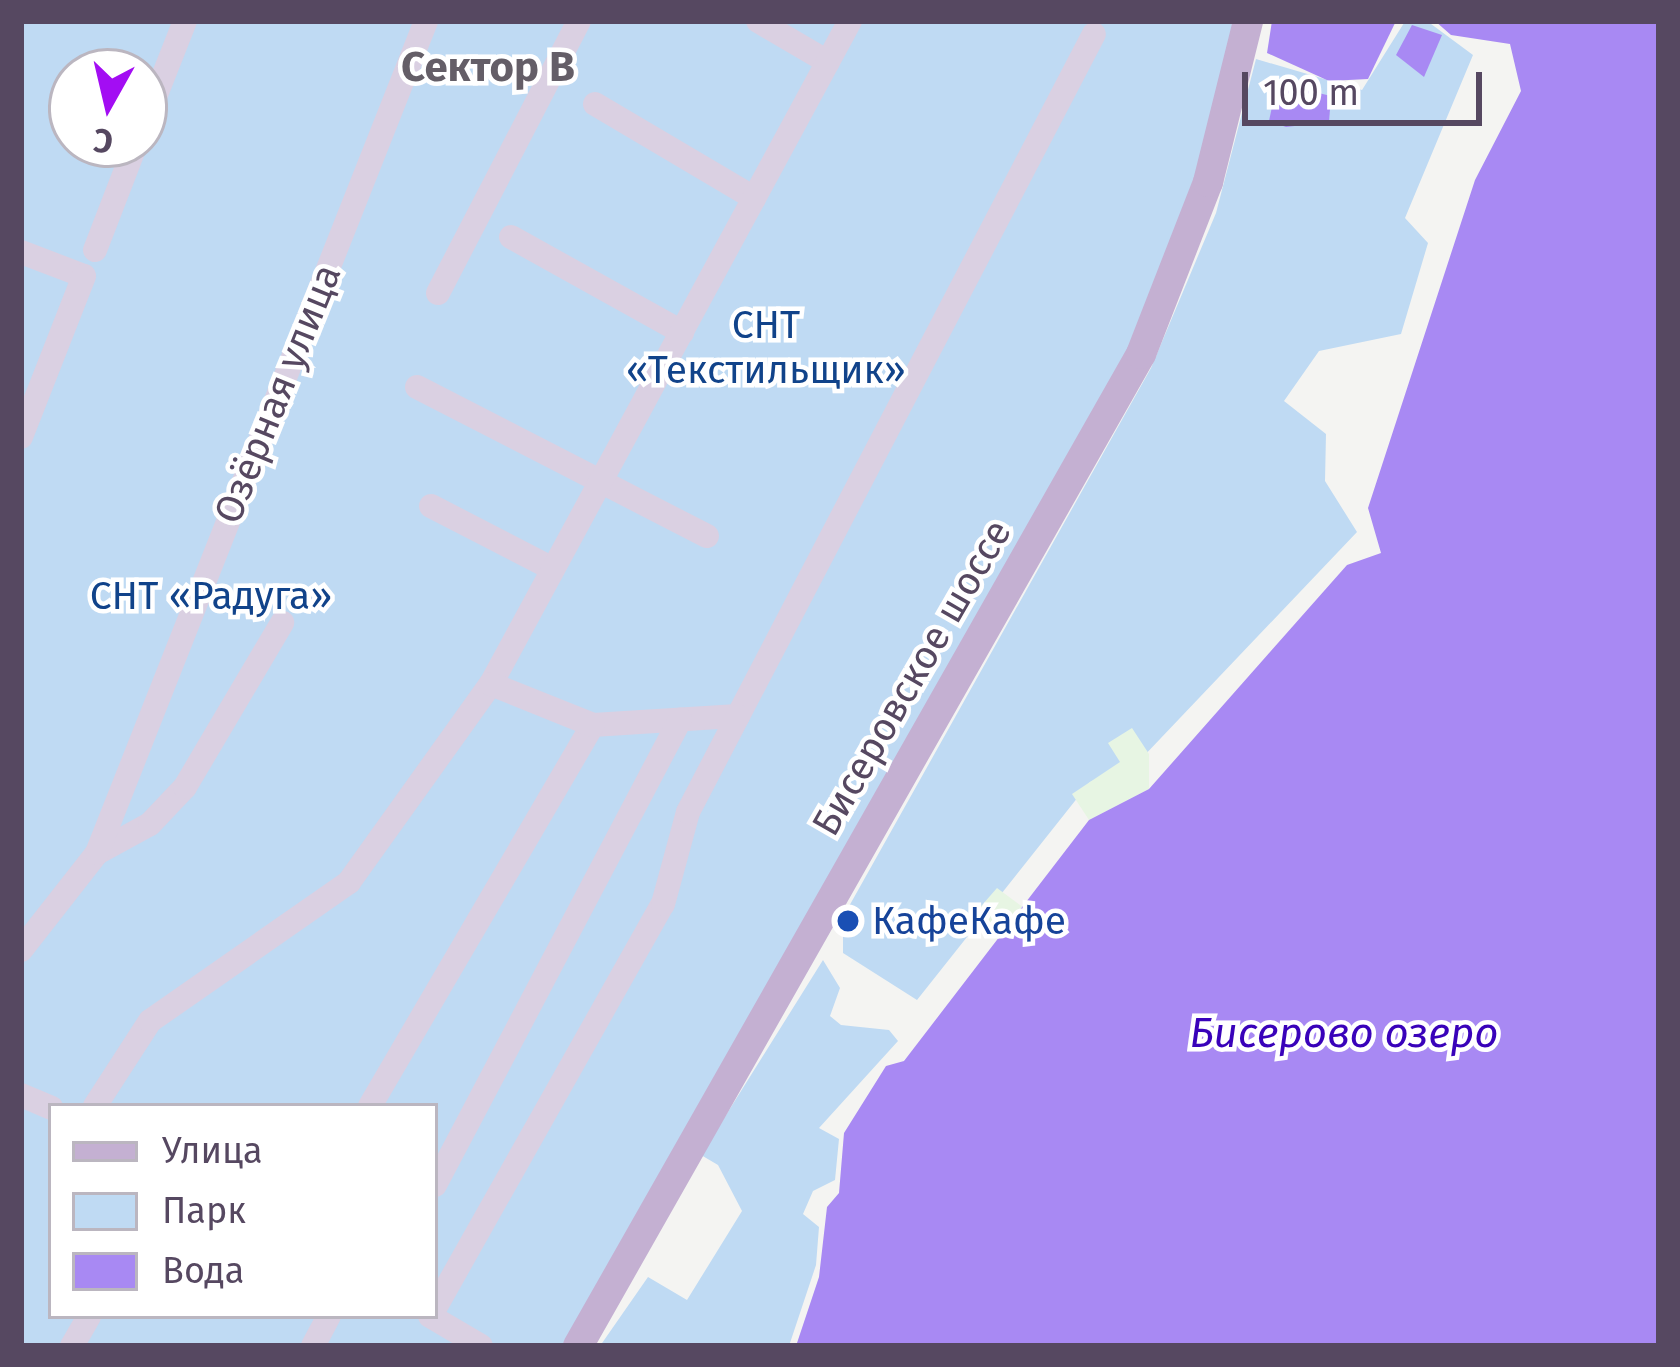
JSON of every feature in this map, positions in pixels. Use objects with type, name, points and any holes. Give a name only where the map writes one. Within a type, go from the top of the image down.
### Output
[{"type":"main road","name":"Бисеровское шоссе","points":[[578,1346],[1141,354],[1221,143],[1248,21]]},
{"type":"street","points":[[168,64],[185,21]]},
{"type":"street","name":"Озёрная улица","points":[[21,950],[98,853],[426,21]]},
{"type":"street","points":[[438,293],[579,21]]},
{"type":"street","points":[[758,21],[828,62]]},
{"type":"street","points":[[97,1103],[150,1021],[349,882],[491,684],[850,21]]},
{"type":"street","points":[[438,1303],[663,904],[688,812],[1094,34]]},
{"type":"street","points":[[595,104],[754,198]]},
{"type":"street","points":[[95,250],[127,168]]},
{"type":"street","points":[[511,237],[682,332]]},
{"type":"street","points":[[21,252],[84,276],[21,436]]},
{"type":"street","points":[[417,387],[707,536]]},
{"type":"street","points":[[431,506],[553,569]]},
{"type":"street","points":[[98,853],[150,824],[185,787],[282,623]]},
{"type":"street","points":[[491,684],[593,724],[738,716]]},
{"type":"street","points":[[438,1179],[680,720]]},
{"type":"street","points":[[372,1103],[593,724]]},
{"type":"street","points":[[72,1346],[86,1319]]},
{"type":"street","points":[[313,1346],[327,1319]]},
{"type":"street","points":[[435,1319],[481,1346]]},
{"type":"green space","name":"СНТ «Текстильщик»","points":[[21,21],[1237,21],[1222,102],[1131,350],[566,1346],[21,1346]]},
{"type":"green space","points":[[1427,21],[1473,55],[1405,218],[1428,243],[1401,334],[1319,351],[1284,401],[1326,434],[1325,481],[1357,532],[1141,759],[1090,782],[917,1000],[843,953],[843,917],[1151,368],[1216,213],[1256,59],[1362,90],[1404,23]]},
{"type":"green space","points":[[823,960],[840,988],[830,1016],[841,1025],[889,1030],[898,1041],[819,1128],[839,1139],[835,1180],[813,1191],[803,1214],[819,1227],[816,1265],[789,1346],[600,1346],[648,1277],[687,1300],[742,1211],[718,1165],[701,1155]]},
{"type":"sand","points":[[1132,728],[1149,754],[1149,789],[1089,820],[1072,794],[1120,762],[1108,743]]},
{"type":"sand","points":[[997,888],[1024,908],[999,941],[969,920]]},
{"type":"water","points":[[1272,21],[1396,21],[1368,79],[1329,81],[1267,53]]},
{"type":"water","name":"Бисерово озеро","points":[[1435,21],[1659,21],[1659,1346],[796,1346],[819,1277],[827,1207],[839,1193],[844,1133],[886,1066],[904,1061],[1089,820],[1149,789],[1347,565],[1381,553],[1368,508],[1475,180],[1521,91],[1510,44],[1451,35]]},
{"type":"water","points":[[1412,25],[1442,35],[1424,77],[1396,55]]},
{"type":"water","points":[[1277,83],[1331,96],[1329,122],[1286,127],[1269,121]]},
{"type":"place","name":"КафеКафе","points":[[848,921]]},
{"type":"district","name":"Сектор В","points":[[488,67]]},
{"type":"park label","name":"СНТ «Радуга»","points":[[211,596]]}]
